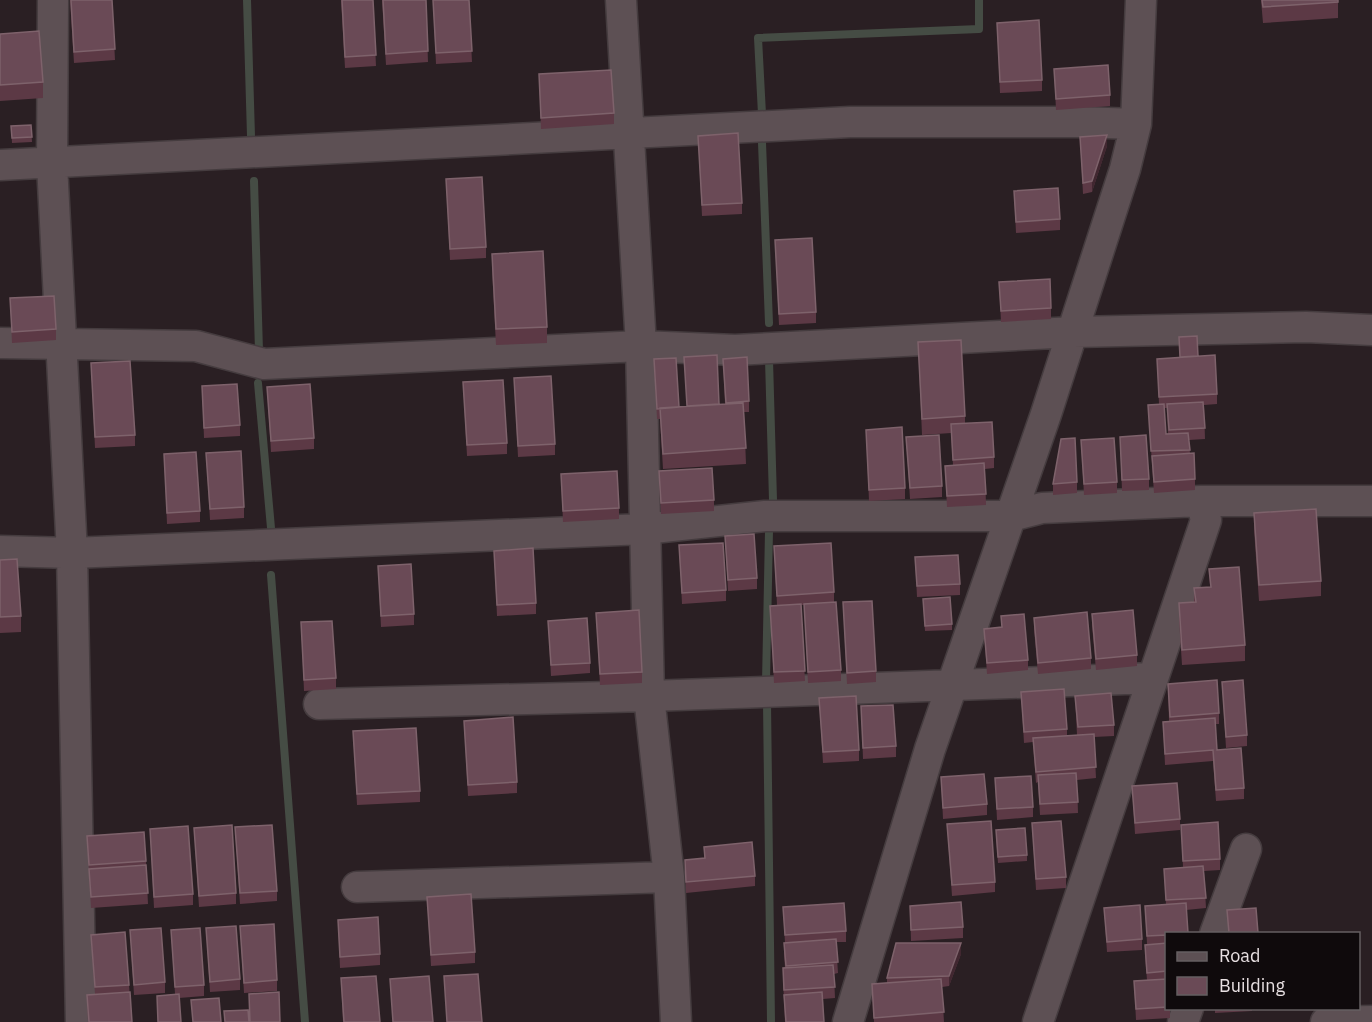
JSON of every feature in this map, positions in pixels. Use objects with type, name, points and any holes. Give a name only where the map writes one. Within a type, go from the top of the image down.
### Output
[{"type":"street","points":[[52,0],[52,164],[72,553],[81,1022]]},
{"type":"street","points":[[621,0],[641,346],[649,696],[669,877],[676,1022]]},
{"type":"street","points":[[848,1022],[930,749],[1074,332],[1125,169],[1136,124],[1142,0]]},
{"type":"street","points":[[0,165],[850,122],[1136,124]]},
{"type":"street","points":[[0,343],[62,342],[196,346],[264,364],[641,346],[735,350],[1074,332],[1306,327],[1372,330]]},
{"type":"street","points":[[1038,1022],[1206,520],[1201,501]]},
{"type":"street","points":[[0,551],[72,553],[644,529],[765,516],[1011,516],[1042,508],[1201,501],[1372,501]]},
{"type":"street","points":[[319,704],[649,696],[1153,678]]},
{"type":"street","points":[[1215,932],[1246,849]]},
{"type":"street","points":[[357,887],[669,877]]},
{"type":"street","points":[[1326,1022],[1372,1020]]},
{"type":"building","points":[[71,0],[112,0],[115,49],[74,52]]},
{"type":"building","points":[[342,0],[373,0],[376,55],[345,57]]},
{"type":"building","points":[[383,0],[426,0],[428,51],[386,54]]},
{"type":"building","points":[[433,0],[469,0],[472,51],[436,53]]},
{"type":"building","points":[[1262,0],[1338,0],[1338,2],[1263,7]]},
{"type":"building","points":[[1039,20],[1042,80],[1000,82],[997,23]]},
{"type":"building","points":[[39,31],[43,82],[0,85],[0,34]]},
{"type":"building","points":[[1108,65],[1110,95],[1056,99],[1054,69]]},
{"type":"building","points":[[611,70],[614,113],[541,118],[539,74]]},
{"type":"building","points":[[31,125],[32,137],[12,138],[11,126]]},
{"type":"building","points":[[738,133],[742,203],[702,205],[698,136]]},
{"type":"building","points":[[1107,135],[1092,181],[1083,183],[1080,137]]},
{"type":"building","points":[[482,177],[486,247],[450,249],[446,179]]},
{"type":"building","points":[[1058,188],[1060,219],[1016,222],[1014,191]]},
{"type":"building","points":[[812,238],[816,312],[779,314],[775,240]]},
{"type":"building","points":[[543,251],[547,327],[496,329],[492,254]]},
{"type":"building","points":[[1050,279],[1051,308],[1001,311],[999,282]]},
{"type":"building","points":[[54,296],[56,329],[12,332],[10,298]]},
{"type":"building","points":[[1197,336],[1198,356],[1180,357],[1179,337]]},
{"type":"building","points":[[961,340],[965,416],[922,419],[918,342]]},
{"type":"building","points":[[717,355],[719,404],[687,406],[684,357]]},
{"type":"building","points":[[1215,355],[1217,394],[1159,397],[1157,359]]},
{"type":"building","points":[[747,357],[749,401],[726,403],[723,359]]},
{"type":"building","points":[[676,358],[679,407],[657,409],[654,359]]},
{"type":"building","points":[[130,361],[135,435],[95,437],[91,363]]},
{"type":"building","points":[[551,376],[555,444],[518,446],[514,378]]},
{"type":"building","points":[[503,380],[507,443],[467,445],[463,382]]},
{"type":"building","points":[[237,384],[240,425],[204,428],[202,386]]},
{"type":"building","points":[[310,384],[314,438],[271,441],[267,387]]},
{"type":"building","points":[[1203,402],[1205,428],[1169,430],[1167,404]]},
{"type":"building","points":[[743,403],[746,448],[663,454],[660,408]]},
{"type":"building","points":[[1164,404],[1166,434],[1188,433],[1190,450],[1151,451],[1148,405]]},
{"type":"building","points":[[992,422],[994,457],[953,460],[951,424]]},
{"type":"building","points":[[902,427],[905,488],[869,490],[866,430]]},
{"type":"building","points":[[939,435],[942,486],[910,488],[906,437]]},
{"type":"building","points":[[1146,435],[1149,479],[1122,480],[1120,437]]},
{"type":"building","points":[[1075,438],[1077,482],[1053,484],[1061,439]]},
{"type":"building","points":[[1114,438],[1117,482],[1084,484],[1081,440]]},
{"type":"building","points":[[241,451],[244,507],[210,509],[206,453]]},
{"type":"building","points":[[196,452],[200,511],[167,513],[164,454]]},
{"type":"building","points":[[1194,453],[1195,479],[1154,482],[1152,456]]},
{"type":"building","points":[[984,463],[986,494],[947,496],[945,466]]},
{"type":"building","points":[[712,468],[714,500],[661,503],[659,471]]},
{"type":"building","points":[[617,471],[619,508],[563,511],[561,474]]},
{"type":"building","points":[[1316,509],[1321,581],[1259,585],[1254,513]]},
{"type":"building","points":[[754,534],[757,578],[728,580],[725,536]]},
{"type":"building","points":[[723,543],[726,590],[682,593],[679,545]]},
{"type":"building","points":[[831,543],[834,592],[777,596],[774,546]]},
{"type":"building","points":[[533,548],[536,603],[497,605],[494,551]]},
{"type":"building","points":[[958,555],[960,584],[917,586],[915,557]]},
{"type":"building","points":[[17,559],[21,616],[0,617],[0,560]]},
{"type":"building","points":[[411,564],[414,614],[381,616],[378,566]]},
{"type":"building","points":[[1239,567],[1245,645],[1182,650],[1179,603],[1196,602],[1194,588],[1211,587],[1209,569]]},
{"type":"building","points":[[950,597],[952,624],[925,626],[923,599]]},
{"type":"building","points":[[872,601],[876,671],[847,673],[843,602]]},
{"type":"building","points":[[836,602],[841,670],[808,672],[804,604]]},
{"type":"building","points":[[801,604],[805,671],[774,672],[770,606]]},
{"type":"building","points":[[639,610],[642,672],[600,674],[596,613]]},
{"type":"building","points":[[1133,610],[1137,655],[1096,659],[1092,614]]},
{"type":"building","points":[[1087,612],[1091,658],[1038,663],[1034,618]]},
{"type":"building","points":[[1024,614],[1028,660],[987,663],[984,629],[1002,627],[1001,616]]},
{"type":"building","points":[[587,618],[590,663],[551,665],[548,621]]},
{"type":"building","points":[[332,621],[336,678],[304,680],[301,622]]},
{"type":"building","points":[[1217,680],[1219,713],[1170,717],[1168,684]]},
{"type":"building","points":[[1243,680],[1247,735],[1226,737],[1222,682]]},
{"type":"building","points":[[1064,689],[1067,729],[1024,732],[1021,692]]},
{"type":"building","points":[[1111,693],[1114,725],[1078,727],[1075,696]]},
{"type":"building","points":[[856,696],[859,750],[823,752],[819,698]]},
{"type":"building","points":[[893,705],[896,746],[863,748],[861,706]]},
{"type":"building","points":[[513,717],[517,782],[468,785],[464,721]]},
{"type":"building","points":[[1215,718],[1217,750],[1241,748],[1244,788],[1216,790],[1213,750],[1165,754],[1163,722]]},
{"type":"building","points":[[416,728],[420,791],[357,794],[353,731]]},
{"type":"building","points":[[1094,734],[1096,767],[1036,772],[1033,738]]},
{"type":"building","points":[[1076,773],[1078,802],[1040,804],[1038,775]]},
{"type":"building","points":[[984,774],[987,804],[943,808],[941,777]]},
{"type":"building","points":[[1031,776],[1033,807],[997,809],[995,778]]},
{"type":"building","points":[[1177,783],[1180,819],[1135,823],[1132,786]]},
{"type":"building","points":[[991,821],[995,882],[952,885],[947,824]]},
{"type":"building","points":[[1061,821],[1066,877],[1036,879],[1032,823]]},
{"type":"building","points":[[1218,822],[1220,859],[1183,861],[1181,825]]},
{"type":"building","points":[[232,825],[236,893],[199,896],[194,828]]},
{"type":"building","points":[[272,825],[277,891],[240,893],[235,827]]},
{"type":"building","points":[[188,826],[193,894],[154,897],[150,829]]},
{"type":"building","points":[[1025,828],[1027,855],[998,857],[996,830]]},
{"type":"building","points":[[144,832],[146,861],[89,865],[87,836]]},
{"type":"building","points":[[752,842],[755,876],[686,882],[685,860],[705,858],[704,847]]},
{"type":"building","points":[[146,865],[148,893],[91,897],[89,869]]},
{"type":"building","points":[[1203,866],[1206,898],[1166,900],[1164,869]]},
{"type":"building","points":[[471,894],[475,952],[431,955],[427,897]]},
{"type":"building","points":[[961,902],[963,927],[911,930],[910,906]]},
{"type":"building","points":[[844,903],[846,931],[785,935],[783,907]]},
{"type":"building","points":[[1186,903],[1188,932],[1165,932],[1165,935],[1147,936],[1145,906]]},
{"type":"building","points":[[1140,905],[1142,939],[1107,942],[1104,908]]},
{"type":"building","points":[[1256,908],[1258,932],[1229,932],[1227,910]]},
{"type":"building","points":[[378,917],[380,954],[340,957],[338,920]]},
{"type":"building","points":[[274,924],[277,980],[244,983],[240,926]]},
{"type":"building","points":[[236,926],[240,979],[210,982],[206,928]]},
{"type":"building","points":[[161,928],[165,982],[134,985],[130,930]]},
{"type":"building","points":[[200,928],[204,985],[175,987],[171,930]]},
{"type":"building","points":[[125,932],[129,985],[95,987],[91,935]]},
{"type":"building","points":[[836,939],[838,962],[786,966],[784,943]]},
{"type":"building","points":[[896,943],[961,943],[949,976],[887,978]]},
{"type":"building","points":[[1165,943],[1165,971],[1147,973],[1145,945]]},
{"type":"building","points":[[833,965],[835,987],[784,990],[783,968]]},
{"type":"building","points":[[478,974],[482,1022],[447,1022],[444,976]]},
{"type":"building","points":[[376,976],[380,1022],[344,1022],[341,978]]},
{"type":"building","points":[[429,976],[433,1022],[393,1022],[390,979]]},
{"type":"building","points":[[941,979],[944,1012],[874,1018],[872,984]]},
{"type":"building","points":[[1165,979],[1165,1007],[1136,1009],[1134,981]]},
{"type":"building","points":[[130,992],[132,1022],[89,1022],[87,995]]},
{"type":"building","points":[[279,992],[280,1022],[250,1022],[249,994]]},
{"type":"building","points":[[822,992],[824,1022],[786,1022],[784,995]]},
{"type":"building","points":[[179,994],[181,1022],[158,1022],[157,996]]},
{"type":"building","points":[[219,998],[221,1022],[193,1022],[191,1000]]},
{"type":"building","points":[[248,1010],[249,1022],[225,1022],[224,1011]]},
{"type":"waterway","points":[[247,0],[251,136]]},
{"type":"waterway","points":[[762,114],[758,38],[979,29],[979,0]]},
{"type":"waterway","points":[[762,143],[769,323]]},
{"type":"waterway","points":[[254,181],[259,351]]},
{"type":"waterway","points":[[769,360],[773,500]]},
{"type":"waterway","points":[[258,383],[271,528]]},
{"type":"waterway","points":[[766,682],[769,531]]},
{"type":"waterway","points":[[271,575],[305,1022]]},
{"type":"waterway","points":[[767,703],[771,1022]]}]
